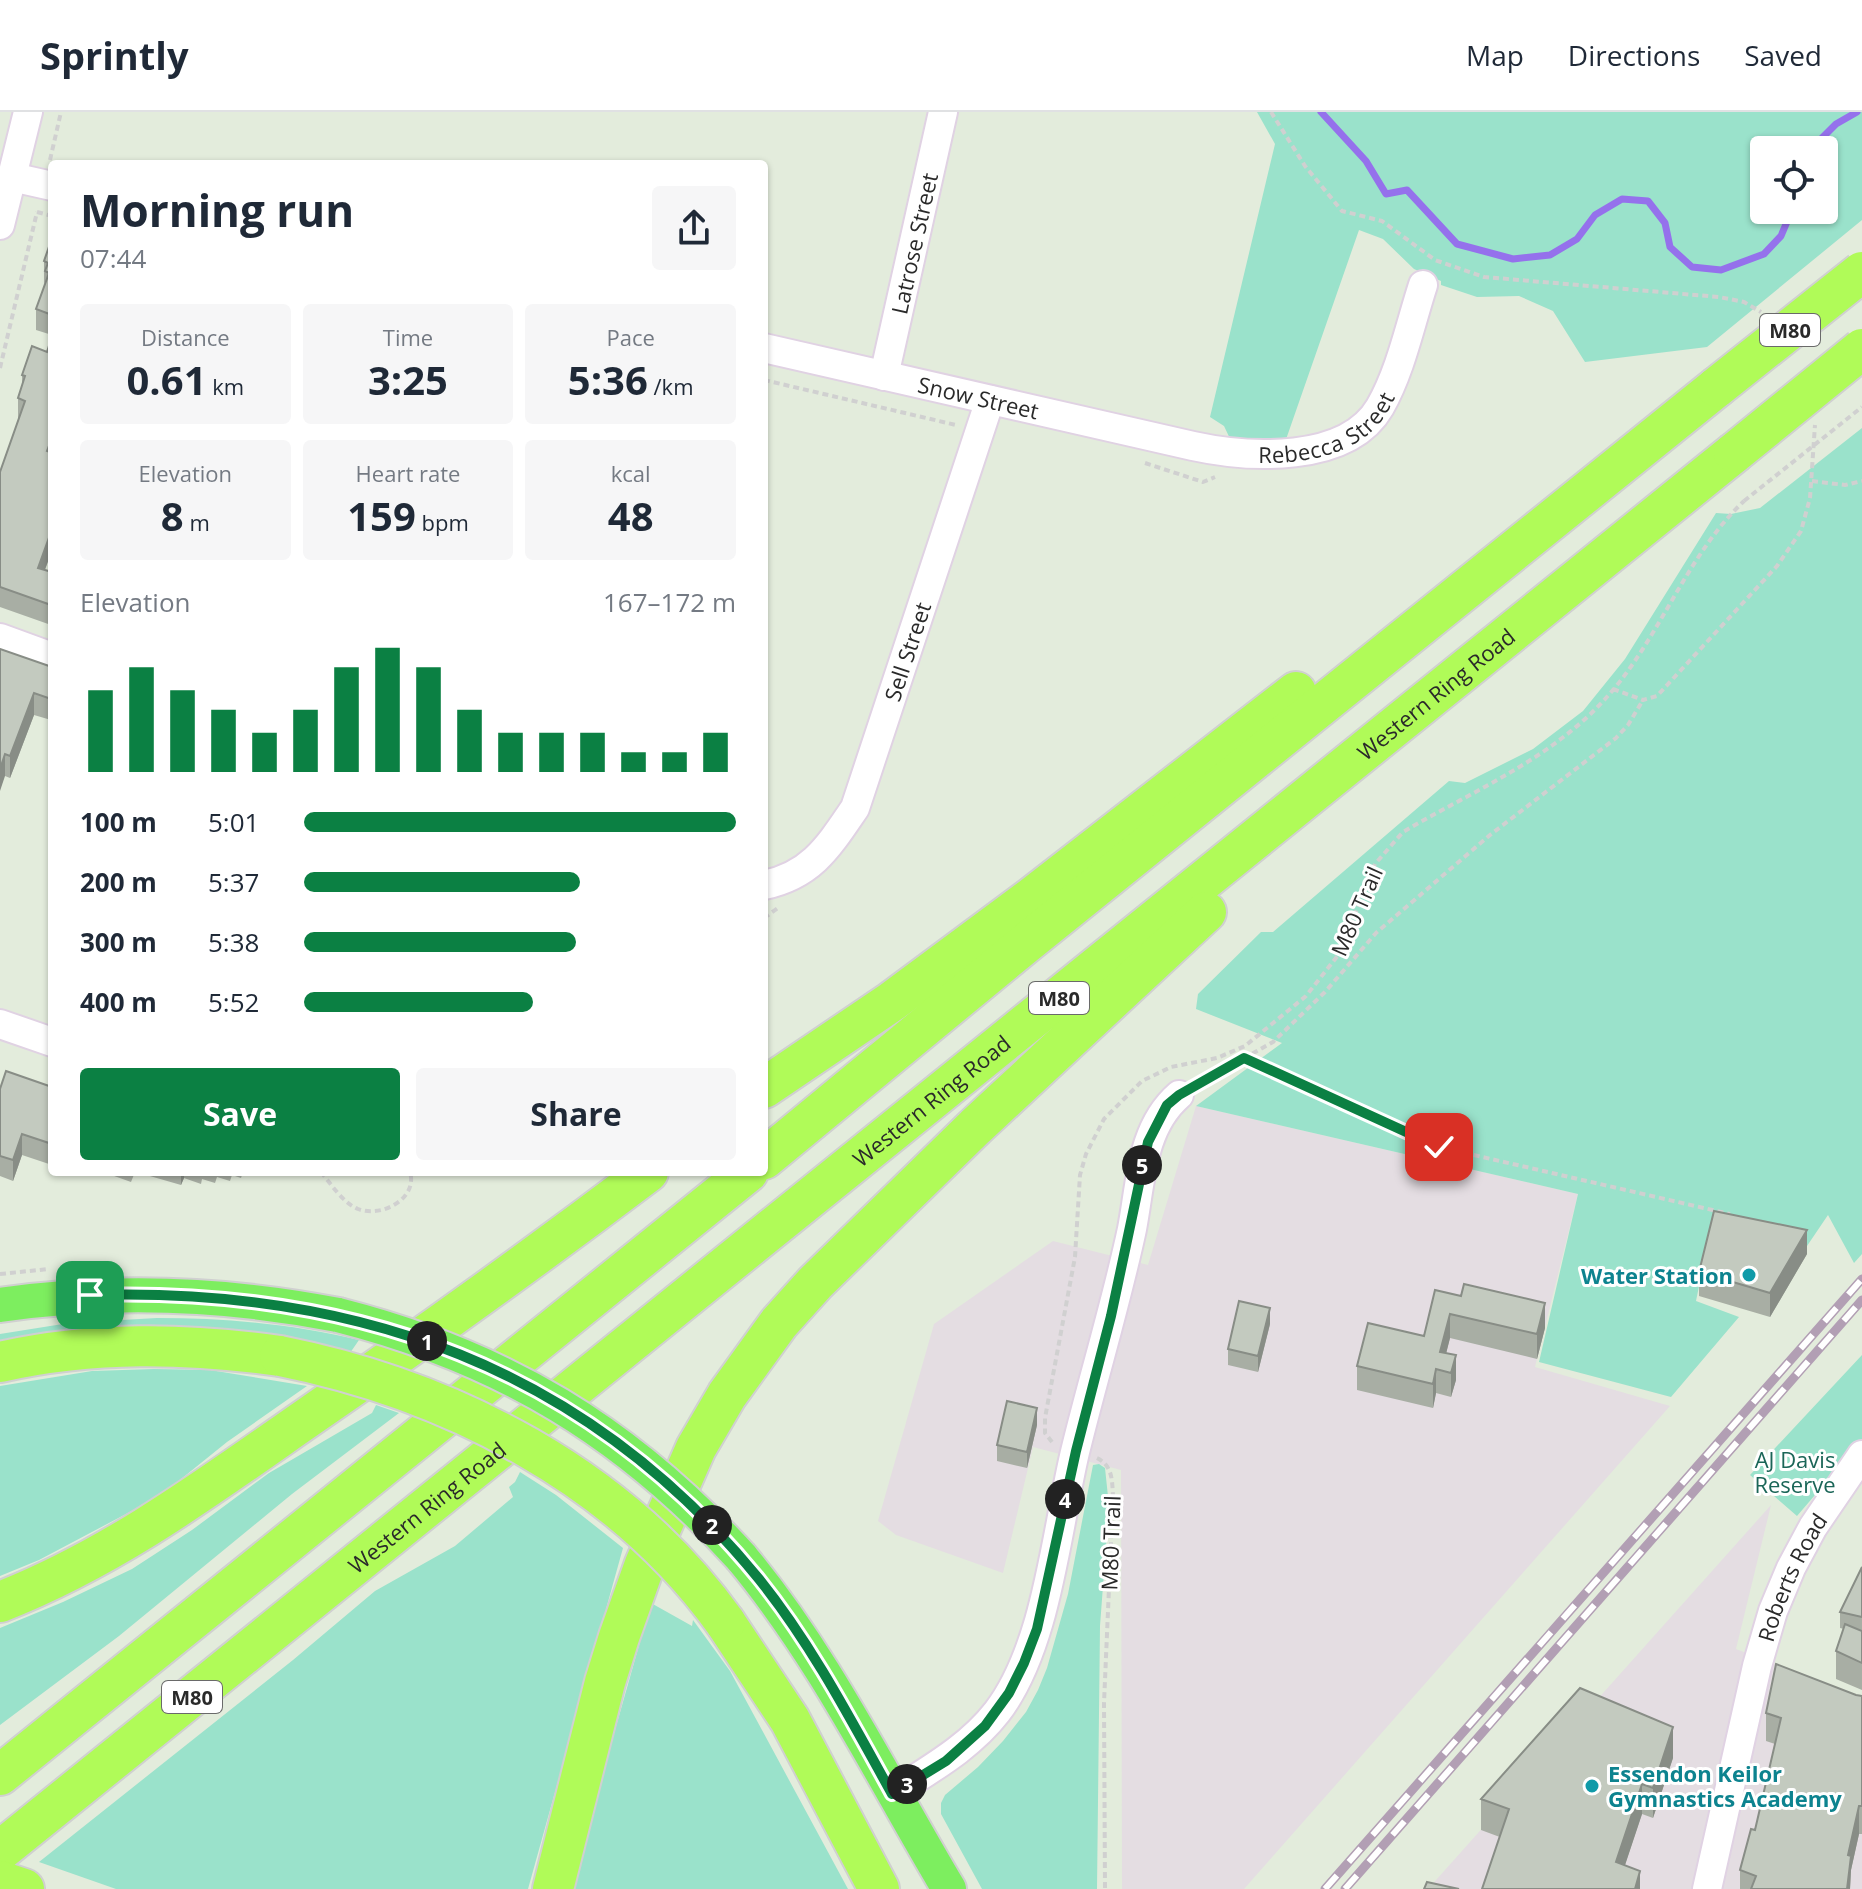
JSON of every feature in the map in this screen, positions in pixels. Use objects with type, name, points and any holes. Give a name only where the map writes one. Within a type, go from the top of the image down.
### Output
[{"type":"highway","name":"M80","points":[[768,1156],[1025,944],[1862,272]]},
{"type":"highway","name":"Western Ring Road","points":[[0,1851],[1862,349]]},
{"type":"highway","points":[[768,1085],[891,1002],[1018,908],[1413,602],[1717,387]]},
{"type":"highway","points":[[553,1889],[605,1682],[645,1564],[712,1418],[779,1323],[900,1199],[1178,936],[1355,788],[1734,453]]},
{"type":"highway","points":[[0,1602],[90,1561],[209,1486],[494,1289],[643,1176]]},
{"type":"highway","name":"M80","points":[[0,1775],[743,1176]]},
{"type":"highway","points":[[0,1362],[58,1352],[137,1345],[197,1347],[280,1356],[364,1376],[423,1396],[479,1421],[535,1452],[601,1497],[653,1541],[725,1622],[790,1720],[879,1889]]},
{"type":"highway","points":[[0,1881],[24,1889]]},
{"type":"main road","points":[[0,1305],[90,1295],[142,1294],[256,1301],[338,1315],[434,1343],[486,1365],[559,1405],[602,1432],[655,1472],[741,1557],[797,1629],[949,1889]]},
{"type":"street","points":[[0,225],[28,112]]},
{"type":"street","name":"Latrose Street","points":[[884,376],[943,112]]},
{"type":"street","points":[[12,177],[48,177]]},
{"type":"street","name":"Rebecca Street","points":[[1193,446],[1257,455],[1302,451],[1332,443],[1369,422],[1380,407],[1397,366],[1423,285]]},
{"type":"street","name":"Snow Street","points":[[768,349],[1193,446]]},
{"type":"street","name":"Sell Street","points":[[778,889],[825,853],[855,808],[990,400]]},
{"type":"street","points":[[0,638],[48,656]]},
{"type":"street","points":[[0,1024],[48,1041]]},
{"type":"street","points":[[892,1794],[946,1761],[985,1726],[1009,1693],[1024,1663],[1037,1629],[1076,1451],[1111,1316],[1148,1142],[1167,1105],[1179,1095]]},
{"type":"street","name":"Roberts Road","points":[[1766,1669],[1765,1633],[1791,1568],[1813,1527],[1862,1455]]},
{"type":"street","name":"Roberts Road","points":[[1707,1889],[1766,1669],[1824,1538],[1862,1483]]},
{"type":"path","points":[[53,160],[61,112]]},
{"type":"path","points":[[1271,112],[1305,166],[1342,211],[1382,221],[1435,260],[1484,277],[1583,285]]},
{"type":"path","points":[[0,368],[37,212]]},
{"type":"path","points":[[768,381],[980,431]]},
{"type":"path","name":"M80 Trail","points":[[1105,1889],[1104,1703],[1112,1480],[1105,1462],[1051,1442],[1045,1433],[1045,1418],[1075,1257],[1080,1175],[1086,1154],[1104,1119],[1142,1081],[1171,1067],[1217,1058],[1245,1046],[1306,996],[1339,954],[1369,876],[1383,853],[1403,832],[1552,747],[1578,726],[1625,675],[1677,589],[1731,514],[1862,407]]},
{"type":"path","points":[[1133,458],[1203,482],[1214,478],[1225,467],[1227,453]]},
{"type":"path","points":[[1812,481],[1845,485],[1862,481]]},
{"type":"path","points":[[1179,1095],[1273,1042],[1307,1010],[1376,933],[1490,835],[1616,738],[1643,700]]},
{"type":"path","points":[[768,910],[778,889]]},
{"type":"path","points":[[1244,1058],[1439,1147],[1742,1217]]},
{"type":"path","points":[[324,1176],[347,1202],[357,1209],[373,1212],[400,1201],[410,1191],[411,1176]]},
{"type":"shaded area","points":[[1196,1106],[1578,1194],[1535,1367],[1670,1406],[1244,1889],[1122,1889],[1121,1470],[1033,1447],[1003,1573],[896,1535],[878,1521],[934,1324],[1053,1241],[1148,1265]]},
{"type":"shaded area","points":[[1771,1505],[1736,1649],[1862,1698],[1862,1889],[1428,1889]]},
{"type":"green space","points":[[1257,112],[1862,112],[1862,220],[1707,347],[1585,362],[1553,311],[1519,296],[1477,297],[1441,285],[1441,281],[1414,269],[1383,239],[1359,230],[1283,448],[1233,445],[1224,426],[1210,417],[1275,144]]},
{"type":"green space","points":[[1862,428],[1862,1254],[1854,1263],[1828,1215],[1807,1246],[1711,1227],[1696,1301],[1739,1317],[1671,1397],[1539,1362],[1578,1194],[1196,1106],[1282,1043],[1196,1009],[1198,994],[1261,932],[1273,932],[1449,781],[1465,783],[1533,749],[1583,711],[1625,659],[1716,513],[1731,514],[1760,508]]},
{"type":"green space","points":[[157,1318],[259,1323],[359,1340],[350,1353],[335,1348],[193,1329],[0,1347],[0,1334],[69,1323]]},
{"type":"green space","name":"AJ Davis Reserve","points":[[1862,1355],[1862,1440],[1797,1516],[1750,1475]]},
{"type":"green space","points":[[210,1370],[307,1386],[227,1442],[160,1496],[39,1560],[0,1576],[0,1386],[92,1371]]},
{"type":"green space","points":[[376,1405],[399,1413],[292,1494],[119,1636],[0,1725],[0,1628],[132,1569],[192,1530],[269,1473],[372,1413]]},
{"type":"green space","points":[[1099,1464],[1105,1468],[1109,1506],[1100,1626],[1097,1889],[982,1889],[941,1814],[941,1803],[945,1795],[1003,1741],[1026,1712],[1038,1690],[1068,1594],[1093,1465]]},
{"type":"green space","points":[[520,1472],[556,1495],[623,1548],[528,1889],[116,1889],[39,1862],[375,1591],[455,1546],[513,1497],[509,1487]]},
{"type":"green space","points":[[651,1603],[692,1626],[693,1620],[730,1671],[848,1889],[570,1889]]},
{"type":"building","points":[[48,276],[48,314],[36,309]]},
{"type":"building","points":[[32,346],[47,352],[48,349],[48,540],[38,568],[48,571],[48,604],[0,587],[0,472],[25,401],[18,398]]},
{"type":"building","points":[[0,649],[48,666],[48,698],[34,693],[10,756],[5,754],[0,769]]},
{"type":"building","points":[[6,1071],[48,1086],[48,1143],[22,1134],[13,1160],[0,1156],[0,1089]]},
{"type":"building","points":[[1714,1211],[1807,1230],[1770,1293],[1699,1272]]},
{"type":"building","points":[[1464,1284],[1545,1303],[1537,1334],[1450,1314],[1440,1352],[1456,1355],[1451,1373],[1436,1369],[1433,1384],[1357,1366],[1368,1323],[1424,1336],[1435,1290],[1461,1296]]},
{"type":"building","points":[[1239,1301],[1270,1308],[1258,1356],[1228,1349]]},
{"type":"building","points":[[1007,1401],[1037,1408],[1027,1452],[997,1445]]},
{"type":"building","points":[[1862,1567],[1862,1617],[1840,1612]]},
{"type":"building","points":[[1845,1624],[1862,1631],[1862,1663],[1836,1651]]},
{"type":"building","points":[[1776,1664],[1862,1696],[1862,1806],[1859,1806],[1848,1855],[1851,1856],[1847,1889],[1751,1889],[1756,1876],[1740,1870],[1751,1829],[1755,1830],[1781,1718],[1766,1713]]},
{"type":"building","points":[[1580,1688],[1673,1727],[1653,1788],[1642,1784],[1616,1862],[1640,1871],[1635,1889],[1482,1889],[1509,1809],[1481,1799]]},
{"type":"building","points":[[1427,1882],[1459,1889],[1424,1889]]},
{"type":"waterway","points":[[1321,112],[1366,161],[1386,194],[1407,190],[1457,244],[1513,259],[1550,255],[1577,239],[1595,215],[1622,199],[1648,201],[1665,223],[1670,247],[1692,267],[1721,270],[1764,254],[1781,236],[1786,224]]},
{"type":"waterway","points":[[1824,136],[1836,124],[1857,112]]},
{"type":"railway","points":[[1325,1889],[1862,1279]]},
{"type":"railway","points":[[1345,1889],[1862,1300]]},
{"type":"place","name":"Water Station","points":[[1749,1275]]},
{"type":"place","name":"Essendon Keilor Gymnastics Academy","points":[[1592,1786]]},
{"type":"route","points":[[90,1295],[194,1295],[256,1301],[338,1315],[434,1343],[535,1390],[602,1432],[655,1472],[741,1557],[797,1629],[892,1794],[946,1761],[985,1726],[1009,1693],[1031,1648],[1132,1228],[1143,1161],[1155,1125],[1167,1105],[1244,1058],[1439,1147]]}]
